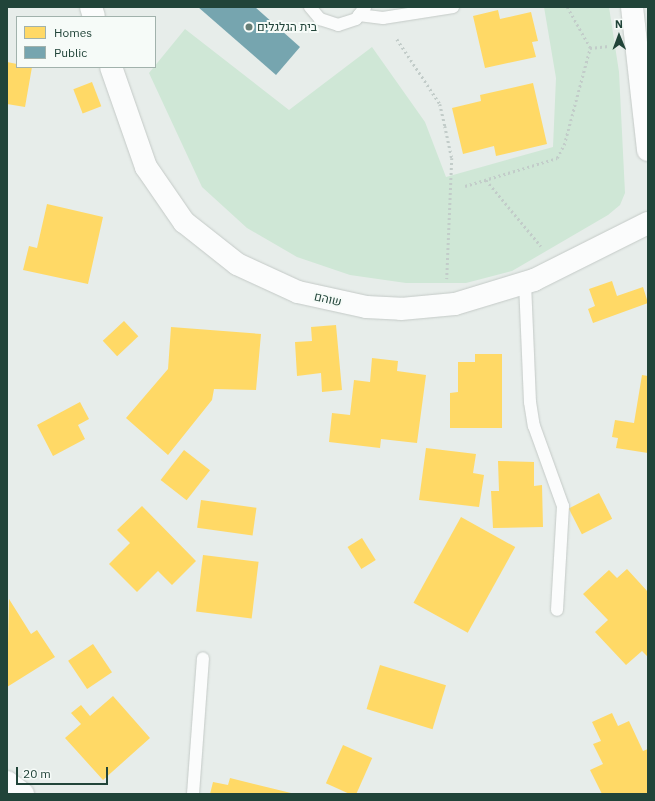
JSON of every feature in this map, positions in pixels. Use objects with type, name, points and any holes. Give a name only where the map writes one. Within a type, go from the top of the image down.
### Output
[{"type":"street","points":[[632,7],[648,150]]},
{"type":"street","name":"שוהם","points":[[111,68],[146,167],[164,196],[184,222],[237,264],[298,292],[332,301],[401,309],[455,304],[525,283],[559,268],[648,223]]},
{"type":"street","points":[[7,782],[24,794]]},
{"type":"lane","points":[[310,7],[320,19],[333,24],[348,23],[362,11],[383,18],[453,7]]},
{"type":"lane","points":[[525,283],[530,402],[534,426],[563,506],[557,610]]},
{"type":"lane","points":[[192,794],[202,658]]},
{"type":"path","points":[[465,186],[543,165],[557,158],[564,145],[580,76],[590,48],[567,7]]},
{"type":"path","points":[[383,18],[440,104],[452,158],[446,274],[455,304]]},
{"type":"path","points":[[486,180],[559,268]]},
{"type":"green space","points":[[544,7],[609,7],[619,72],[625,193],[620,205],[608,215],[512,271],[466,283],[406,283],[350,275],[297,257],[247,228],[202,187],[149,73],[153,68],[156,68],[156,64],[185,29],[289,110],[372,47],[425,122],[446,177],[553,147],[556,78]]},
{"type":"building: Homes","points":[[498,10],[500,19],[531,12],[538,41],[532,42],[536,57],[485,68],[473,16]]},
{"type":"building: Homes","points":[[7,62],[16,64],[16,68],[32,68],[25,107],[7,104]]},
{"type":"building: Homes","points":[[92,82],[101,106],[83,113],[73,89]]},
{"type":"building: Homes","points":[[533,83],[547,144],[496,156],[494,146],[463,154],[452,108],[481,101],[480,95]]},
{"type":"building: Homes","points":[[47,204],[103,217],[88,284],[23,270],[29,246],[37,248]]},
{"type":"building: Homes","points":[[612,281],[617,296],[643,287],[648,303],[593,323],[588,309],[595,306],[589,289]]},
{"type":"building: Homes","points":[[124,321],[138,336],[117,356],[103,341]]},
{"type":"building: Homes","points":[[336,325],[342,390],[322,392],[321,373],[297,376],[295,342],[312,341],[311,327]]},
{"type":"building: Homes","points":[[171,327],[261,334],[256,390],[214,389],[212,400],[168,455],[126,418],[168,369]]},
{"type":"building: Homes","points":[[475,354],[502,354],[502,428],[450,428],[450,393],[458,392],[458,362],[475,362]]},
{"type":"building: Homes","points":[[372,358],[398,361],[397,371],[426,375],[417,443],[381,439],[380,448],[329,442],[332,413],[350,415],[354,380],[370,382]]},
{"type":"building: Homes","points":[[642,375],[648,376],[648,453],[616,448],[618,438],[612,437],[615,420],[634,423]]},
{"type":"building: Homes","points":[[80,402],[89,419],[78,425],[85,439],[53,456],[37,425]]},
{"type":"building: Homes","points":[[426,448],[476,454],[473,473],[484,475],[479,507],[419,500]]},
{"type":"building: Homes","points":[[184,450],[210,470],[187,500],[161,480]]},
{"type":"building: Homes","points":[[498,461],[534,462],[534,486],[542,485],[543,527],[493,528],[491,491],[499,491]]},
{"type":"building: Homes","points":[[599,493],[612,519],[582,534],[569,508]]},
{"type":"building: Homes","points":[[201,500],[256,508],[253,536],[197,528]]},
{"type":"building: Homes","points":[[142,506],[196,561],[172,585],[158,571],[137,592],[109,564],[130,543],[117,530]]},
{"type":"building: Homes","points":[[461,517],[515,547],[468,633],[413,603]]},
{"type":"building: Homes","points":[[362,538],[376,560],[361,569],[348,547]]},
{"type":"building: Homes","points":[[203,555],[259,562],[252,618],[196,612]]},
{"type":"building: Homes","points":[[627,569],[648,592],[648,657],[642,651],[626,665],[595,632],[608,620],[583,594],[609,570],[617,578]]},
{"type":"building: Homes","points":[[9,599],[31,634],[37,630],[55,657],[7,687]]},
{"type":"building: Homes","points":[[93,644],[112,672],[87,689],[68,661]]},
{"type":"building: Homes","points":[[380,665],[446,685],[433,729],[367,709]]},
{"type":"building: Homes","points":[[113,696],[150,738],[103,780],[65,738],[81,724],[71,713],[81,705],[90,716]]},
{"type":"building: Homes","points":[[612,713],[618,726],[629,721],[643,751],[648,749],[648,794],[602,794],[590,770],[603,764],[593,744],[601,741],[592,722]]},
{"type":"building: Homes","points":[[343,745],[372,758],[356,794],[350,794],[326,783]]},
{"type":"building: Homes","points":[[230,778],[291,794],[210,794],[213,782],[228,785]]},
{"type":"building: Public","name":"בית הגלגלים","points":[[198,7],[255,7],[300,47],[276,75]]},
{"type":"place","name":"בית הגלגלים","points":[[249,27]]}]
